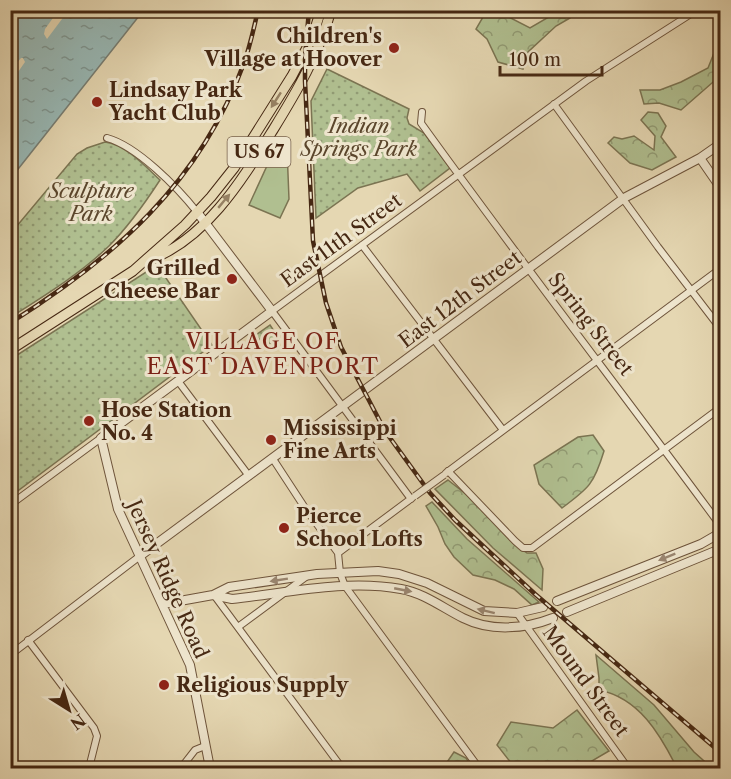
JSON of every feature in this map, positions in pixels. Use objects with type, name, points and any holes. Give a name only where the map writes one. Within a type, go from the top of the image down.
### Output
[{"type":"main road","name":"US 67","points":[[145,262],[197,212],[234,168],[292,76],[312,38],[321,10]]},
{"type":"main road","name":"US 67","points":[[10,350],[145,262],[176,246],[205,222],[223,203],[246,172],[300,85],[318,50],[332,10]]},
{"type":"street","name":"East 11th Street","points":[[10,505],[554,104],[697,10]]},
{"type":"street","points":[[554,104],[720,328]]},
{"type":"street","name":"Spring Street","points":[[422,112],[421,123],[458,175],[720,525]]},
{"type":"street","points":[[107,138],[118,141],[175,186],[205,222],[413,497]]},
{"type":"street","name":"East 12th Street","points":[[140,556],[624,198],[700,158],[720,144]]},
{"type":"street","points":[[700,158],[720,187]]},
{"type":"street","points":[[362,245],[503,430]]},
{"type":"street","points":[[338,553],[720,269]]},
{"type":"street","points":[[178,381],[249,476]]},
{"type":"street","points":[[446,473],[514,541],[527,549],[544,540],[720,408]]},
{"type":"street","name":"Jersey Ridge Road","points":[[101,438],[118,509],[190,665],[210,768]]},
{"type":"street","points":[[273,459],[304,508],[338,553],[340,573],[345,586],[479,768]]},
{"type":"street","points":[[557,602],[701,544],[720,533]]},
{"type":"street","points":[[567,612],[720,549]]},
{"type":"street","points":[[10,655],[140,556]]},
{"type":"street","points":[[163,604],[213,595],[229,587],[308,575],[378,571],[399,574],[427,583],[484,611],[517,613],[543,607]]},
{"type":"street","points":[[238,627],[308,575]]},
{"type":"street","points":[[213,595],[232,599],[365,585],[417,593],[466,620],[483,625],[507,628],[526,626],[553,618]]},
{"type":"street","points":[[213,595],[342,768]]},
{"type":"street","name":"Mound Street","points":[[517,613],[628,768]]},
{"type":"street","points":[[28,640],[94,728],[97,736],[89,768]]},
{"type":"street","points":[[181,768],[195,750],[205,746]]},
{"type":"green space","points":[[487,10],[497,11],[530,28],[559,11],[570,11],[570,18],[556,26],[528,52],[523,69],[498,62],[487,39],[476,29]]},
{"type":"green space","points":[[720,38],[720,76],[681,110],[659,103],[644,104],[640,90],[660,90],[708,68]]},
{"type":"green space","name":"Indian Springs Park","points":[[327,69],[409,109],[407,118],[409,124],[424,133],[450,168],[420,191],[407,174],[358,188],[316,218],[311,101]]},
{"type":"green space","points":[[648,112],[658,113],[666,126],[661,137],[676,157],[652,170],[630,163],[608,143],[614,137],[622,139],[634,136],[654,150],[655,136],[641,120]]},
{"type":"green space","name":"Sculpture Park","points":[[105,142],[128,152],[160,180],[123,231],[109,246],[74,275],[11,317],[11,233],[77,154]]},
{"type":"green space","points":[[277,144],[287,149],[289,199],[280,218],[249,205]]},
{"type":"green space","points":[[157,265],[212,345],[11,496],[11,359]]},
{"type":"green space","points":[[270,325],[278,337],[265,347],[256,335]]},
{"type":"green space","points":[[593,435],[604,451],[597,471],[585,490],[562,508],[539,484],[534,465],[578,437]]},
{"type":"green space","points":[[448,480],[467,495],[514,544],[527,553],[536,553],[543,569],[542,590],[493,548],[435,489]]},
{"type":"green space","points":[[432,502],[467,539],[539,602],[532,605],[514,589],[495,580],[473,575],[454,557],[445,544],[426,506]]},
{"type":"green space","points":[[596,655],[654,705],[694,752],[712,768],[677,768],[655,730],[637,709],[613,694],[599,690]]},
{"type":"green space","points":[[577,710],[609,751],[590,762],[586,768],[515,768],[497,745],[511,722],[553,728]]},
{"type":"green space","points":[[454,752],[466,758],[473,768],[443,768]]},
{"type":"water","points":[[11,11],[143,11],[11,178]]},
{"type":"pier","points":[[58,11],[68,11],[47,39],[44,34],[45,29]]},
{"type":"pier","points":[[21,58],[25,62],[11,82],[11,70]]},
{"type":"railway","points":[[10,323],[85,271],[119,243],[178,181],[204,145],[226,106],[244,63],[258,10]]},
{"type":"railway","points":[[309,10],[305,81],[313,241],[326,303],[341,347],[385,431],[430,493],[455,520],[535,594],[720,752]]},
{"type":"place","name":"Children's Village at Hoover","points":[[394,48]]},
{"type":"place","name":"Lindsay Park Yacht Club","points":[[97,102]]},
{"type":"place","name":"Grilled Cheese Bar","points":[[232,279]]},
{"type":"place","name":"Hose Station No. 4","points":[[89,421]]},
{"type":"place","name":"Mississippi Fine Arts","points":[[271,440]]},
{"type":"place","name":"Pierce School Lofts","points":[[284,528]]},
{"type":"place","name":"Religious Supply","points":[[164,685]]},
{"type":"district","name":"VILLAGE OF EAST DAVENPORT","points":[[263,354]]}]
